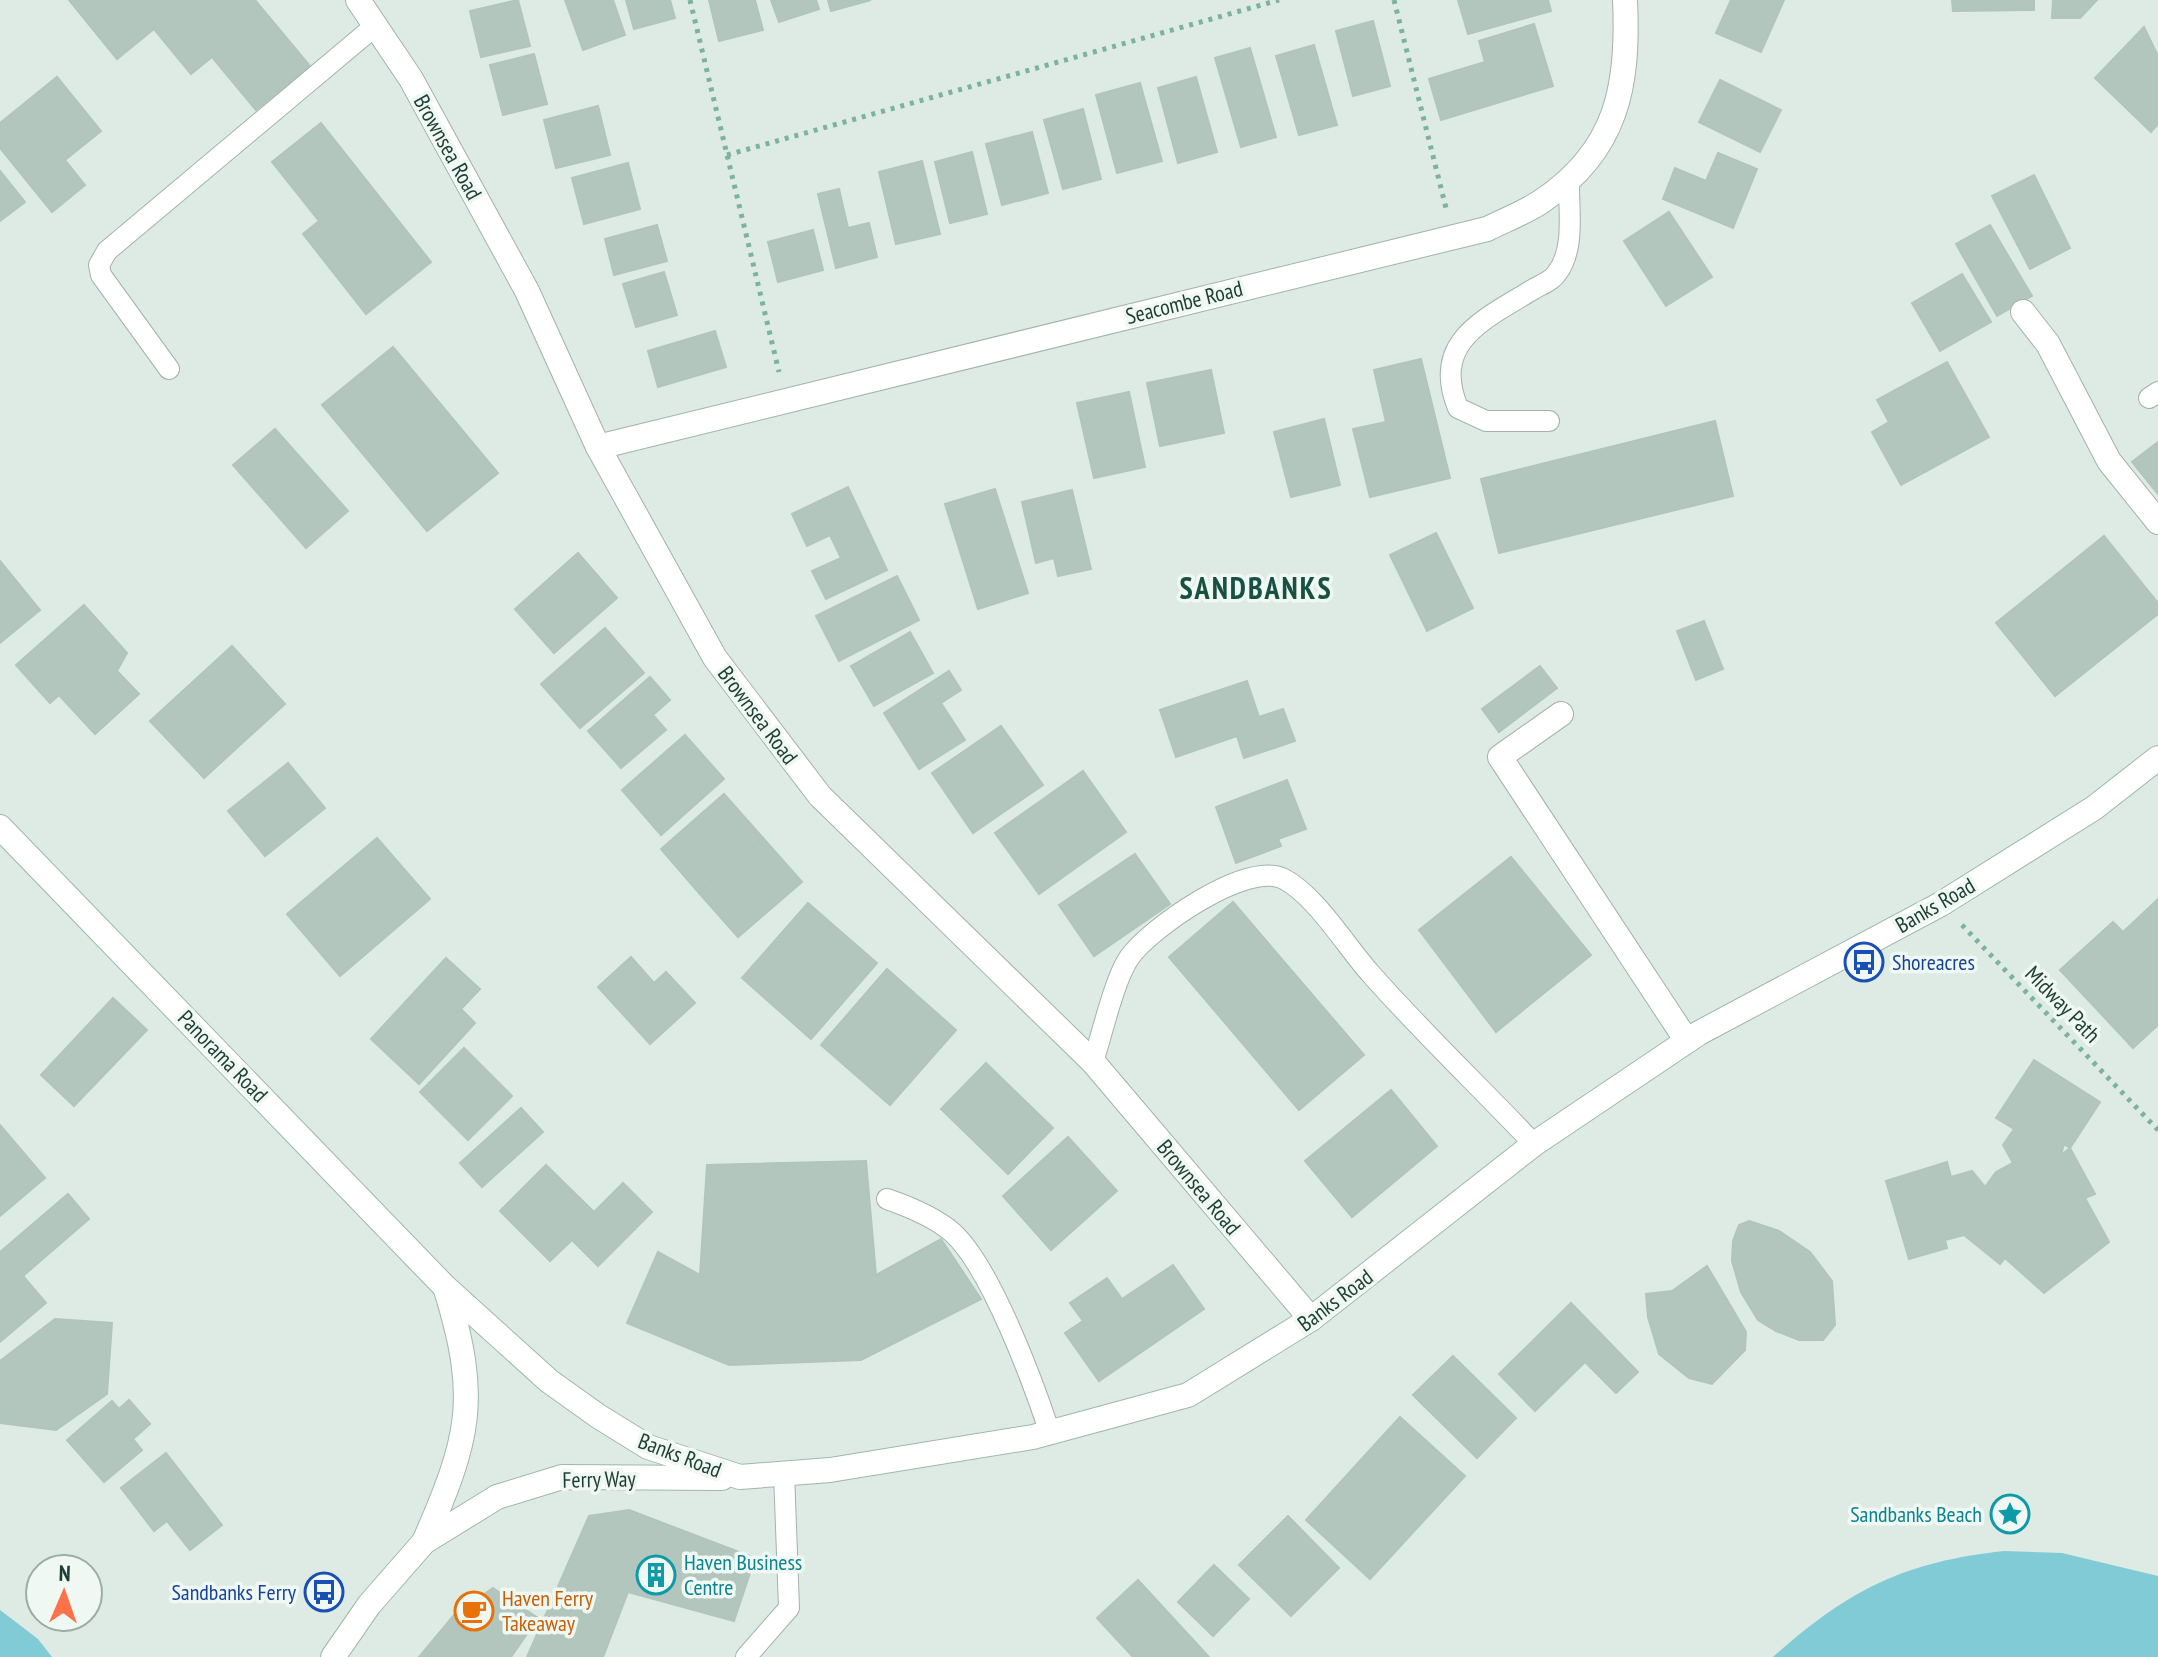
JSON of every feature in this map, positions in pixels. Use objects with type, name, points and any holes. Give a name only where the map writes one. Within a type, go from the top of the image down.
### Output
[{"type":"street","name":"Brownsea Road","points":[[358,0],[411,79],[527,291],[598,447],[715,658],[820,796],[1093,1062],[1311,1319]]},
{"type":"street","name":"Seacombe Road","points":[[598,447],[1487,229],[1542,201],[1582,165],[1613,124],[1627,61],[1625,0]]},
{"type":"street","points":[[2023,312],[2048,344],[2109,461],[2158,522]]},
{"type":"street","points":[[1561,714],[1500,757],[1687,1041]]},
{"type":"street","name":"Banks Road","points":[[445,1287],[540,1373],[598,1416],[648,1447],[740,1477],[920,1457],[1050,1433],[1188,1395],[1311,1319],[1534,1144],[1687,1041],[1941,904],[2094,808],[2158,758]]},
{"type":"street","name":"Panorama Road","points":[[0,827],[445,1287]]},
{"type":"street","name":"Ferry Way","points":[[424,1542],[458,1465],[466,1427],[466,1374],[459,1331],[445,1287]]},
{"type":"street","name":"Ferry Way","points":[[333,1657],[369,1605],[424,1542],[497,1497],[562,1477],[740,1477]]},
{"type":"lane","points":[[169,369],[101,275],[99,265],[107,251],[375,26]]},
{"type":"lane","points":[[1549,421],[1486,421],[1458,408],[1448,384],[1451,359],[1473,327],[1556,275],[1568,251],[1569,178]]},
{"type":"lane","points":[[1093,1062],[1127,960],[1150,934],[1219,890],[1248,877],[1282,878],[1304,895],[1372,976],[1534,1144]]},
{"type":"lane","points":[[887,1199],[936,1221],[969,1253],[1030,1371],[1050,1433]]},
{"type":"lane","points":[[746,1657],[789,1608],[784,1473]]},
{"type":"path","points":[[690,0],[786,400]]},
{"type":"path","points":[[727,155],[1279,0]]},
{"type":"path","points":[[1394,0],[1453,237]]},
{"type":"path","name":"Midway Path","points":[[1941,904],[2094,1059],[2158,1130]]},
{"type":"water","points":[[2004,1551],[2062,1553],[2158,1576],[2158,1657],[1773,1657],[1827,1614],[1879,1583],[1936,1563]]},
{"type":"water","points":[[0,1610],[24,1628],[24,1633],[30,1633],[38,1639],[52,1657],[0,1657]]},
{"type":"building","points":[[69,0],[255,0],[310,66],[256,110],[212,57],[191,74],[154,29],[117,59]]},
{"type":"building","points":[[518,0],[530,46],[481,57],[470,11]]},
{"type":"building","points":[[565,0],[613,0],[625,35],[583,50]]},
{"type":"building","points":[[626,0],[670,0],[675,18],[634,29]]},
{"type":"building","points":[[709,0],[755,0],[763,30],[719,41]]},
{"type":"building","points":[[771,0],[816,0],[819,9],[779,22]]},
{"type":"building","points":[[828,0],[871,0],[831,11]]},
{"type":"building","points":[[1458,0],[1548,0],[1551,11],[1468,34]]},
{"type":"building","points":[[1731,0],[1784,0],[1761,52],[1716,33]]},
{"type":"building","points":[[1952,0],[2034,0],[2034,10],[1953,11]]},
{"type":"building","points":[[2053,0],[2097,0],[2080,18],[2052,18]]},
{"type":"building","points":[[1373,21],[1390,86],[1353,96],[1336,31]]},
{"type":"building","points":[[1534,24],[1553,86],[1441,120],[1429,79],[1485,62],[1479,41]]},
{"type":"building","points":[[2144,27],[2158,56],[2158,124],[2151,132],[2095,78]]},
{"type":"building","points":[[1314,45],[1337,125],[1299,135],[1276,56]]},
{"type":"building","points":[[1250,48],[1276,137],[1241,147],[1215,58]]},
{"type":"building","points":[[534,54],[547,104],[503,115],[490,65]]},
{"type":"building","points":[[57,77],[101,131],[65,160],[85,185],[52,212],[0,148],[0,123]]},
{"type":"building","points":[[1196,77],[1217,152],[1178,163],[1158,88]]},
{"type":"building","points":[[1720,80],[1781,110],[1760,152],[1699,122]]},
{"type":"building","points":[[1140,83],[1162,161],[1117,173],[1096,95]]},
{"type":"building","points":[[598,106],[610,155],[556,168],[544,120]]},
{"type":"building","points":[[1083,109],[1101,179],[1063,189],[1044,120]]},
{"type":"building","points":[[321,123],[431,262],[366,314],[303,234],[319,221],[272,162]]},
{"type":"building","points":[[1032,132],[1048,193],[1002,205],[986,144]]},
{"type":"building","points":[[972,152],[987,214],[950,223],[935,162]]},
{"type":"building","points":[[1718,153],[1757,169],[1733,228],[1663,199],[1675,168],[1706,181]]},
{"type":"building","points":[[922,161],[940,234],[896,244],[879,172]]},
{"type":"building","points":[[628,163],[640,209],[584,224],[572,178]]},
{"type":"building","points":[[0,171],[25,202],[0,221]]},
{"type":"building","points":[[2034,175],[2070,248],[2030,269],[1992,196]]},
{"type":"building","points":[[839,189],[848,228],[869,223],[877,257],[836,268],[818,194]]},
{"type":"building","points":[[1669,212],[1712,277],[1666,306],[1624,241]]},
{"type":"building","points":[[657,225],[667,261],[614,275],[605,239]]},
{"type":"building","points":[[1990,225],[2032,296],[1997,316],[1956,244]]},
{"type":"building","points":[[813,230],[823,270],[778,282],[768,242]]},
{"type":"building","points":[[664,272],[677,315],[636,327],[623,284]]},
{"type":"building","points":[[1962,274],[1991,322],[1940,351],[1912,303]]},
{"type":"building","points":[[715,331],[726,367],[658,387],[648,351]]},
{"type":"building","points":[[393,347],[498,473],[427,531],[322,405]]},
{"type":"building","points":[[1421,359],[1450,478],[1370,497],[1353,429],[1386,422],[1374,370]]},
{"type":"building","points":[[1947,362],[1989,437],[1901,485],[1872,432],[1889,422],[1877,400]]},
{"type":"building","points":[[1211,370],[1224,433],[1160,446],[1147,383]]},
{"type":"building","points":[[1129,392],[1145,467],[1094,478],[1077,403]]},
{"type":"building","points":[[1324,419],[1340,485],[1291,497],[1274,432]]},
{"type":"building","points":[[1715,421],[1733,496],[1499,553],[1481,479]]},
{"type":"building","points":[[275,429],[348,511],[306,548],[233,465]]},
{"type":"building","points":[[2158,442],[2158,494],[2132,462]]},
{"type":"building","points":[[848,487],[887,570],[826,599],[812,571],[841,558],[830,535],[807,546],[792,514]]},
{"type":"building","points":[[995,489],[1028,593],[978,609],[945,504]]},
{"type":"building","points":[[1072,490],[1091,569],[1058,576],[1054,558],[1036,563],[1022,502]]},
{"type":"building","points":[[1436,533],[1473,608],[1427,631],[1390,555]]},
{"type":"building","points":[[2104,536],[2158,603],[2158,614],[2055,696],[1996,623]]},
{"type":"building","points":[[578,553],[617,598],[554,653],[515,609]]},
{"type":"building","points":[[0,561],[40,610],[0,643]]},
{"type":"building","points":[[897,576],[919,620],[839,661],[816,616]]},
{"type":"building","points":[[84,605],[127,653],[117,671],[139,694],[95,734],[59,695],[50,703],[16,665]]},
{"type":"building","points":[[1704,621],[1723,669],[1696,680],[1677,631]]},
{"type":"building","points":[[605,628],[644,673],[580,728],[541,684]]},
{"type":"building","points":[[910,632],[933,673],[874,706],[851,666]]},
{"type":"building","points":[[232,646],[285,704],[204,778],[150,721]]},
{"type":"building","points":[[1540,666],[1557,688],[1499,732],[1482,709]]},
{"type":"building","points":[[949,671],[961,690],[941,703],[965,740],[919,769],[884,713]]},
{"type":"building","points":[[650,677],[670,700],[653,715],[666,730],[621,768],[588,731]]},
{"type":"building","points":[[1247,681],[1259,717],[1283,709],[1295,741],[1244,758],[1237,736],[1176,757],[1160,710]]},
{"type":"building","points":[[1001,726],[1043,785],[973,833],[932,773]]},
{"type":"building","points":[[685,735],[724,779],[661,835],[622,790]]},
{"type":"building","points":[[288,763],[325,808],[265,856],[228,811]]},
{"type":"building","points":[[1083,771],[1126,832],[1039,894],[995,833]]},
{"type":"building","points":[[1287,780],[1306,829],[1278,839],[1281,846],[1236,863],[1216,807]]},
{"type":"building","points":[[724,794],[763,838],[699,893],[661,849]]},
{"type":"building","points":[[377,838],[430,899],[340,976],[287,914]]},
{"type":"building","points":[[763,838],[802,882],[738,937],[699,893]]},
{"type":"building","points":[[1135,854],[1170,904],[1094,956],[1059,905]]},
{"type":"building","points":[[1511,857],[1591,955],[1496,1032],[1419,930]]},
{"type":"building","points":[[2158,899],[2158,1025],[2133,1048],[2060,970],[2113,922],[2123,932]]},
{"type":"building","points":[[1233,902],[1364,1055],[1299,1110],[1169,957]]},
{"type":"building","points":[[808,903],[877,963],[811,1039],[742,978]]},
{"type":"building","points":[[631,957],[654,983],[666,972],[695,1003],[650,1044],[598,987]]},
{"type":"building","points":[[446,958],[480,989],[461,1009],[475,1023],[419,1084],[371,1039]]},
{"type":"building","points":[[887,969],[956,1030],[890,1105],[821,1045]]},
{"type":"building","points":[[113,998],[147,1030],[74,1106],[41,1075]]},
{"type":"building","points":[[464,1048],[512,1096],[468,1140],[420,1092]]},
{"type":"building","points":[[2034,1060],[2100,1102],[2070,1148],[2095,1194],[2085,1198],[2109,1242],[2044,1293],[2005,1258],[2000,1264],[1964,1235],[1945,1240],[1947,1248],[1909,1259],[1886,1181],[1947,1162],[1951,1177],[1972,1171],[1985,1187],[1996,1172],[2013,1163],[2003,1145],[2014,1129],[1996,1118]]},
{"type":"building","points":[[986,1063],[1053,1128],[1008,1174],[941,1109]]},
{"type":"building","points":[[1391,1090],[1437,1146],[1352,1217],[1305,1161]]},
{"type":"building","points":[[521,1108],[543,1132],[482,1187],[460,1163]]},
{"type":"building","points":[[0,1125],[45,1178],[0,1216]]},
{"type":"building","points":[[1068,1137],[1117,1191],[1051,1250],[1003,1196]]},
{"type":"building","points":[[866,1161],[876,1275],[941,1239],[981,1299],[861,1360],[729,1365],[627,1323],[658,1252],[700,1275],[707,1165]]},
{"type":"building","points":[[546,1165],[594,1212],[623,1183],[652,1212],[598,1266],[572,1240],[550,1261],[500,1211]]},
{"type":"building","points":[[68,1194],[89,1219],[23,1276],[46,1303],[0,1342],[0,1252]]},
{"type":"building","points":[[1749,1221],[1779,1231],[1810,1252],[1832,1281],[1835,1325],[1823,1340],[1799,1340],[1758,1320],[1741,1292],[1732,1261],[1733,1241],[1739,1225]]},
{"type":"building","points":[[1173,1265],[1204,1309],[1099,1381],[1065,1333],[1083,1321],[1070,1303],[1107,1278],[1122,1299]]},
{"type":"building","points":[[1707,1266],[1746,1332],[1745,1350],[1712,1384],[1689,1378],[1659,1354],[1648,1317],[1646,1294],[1672,1291]]},
{"type":"building","points":[[1571,1303],[1638,1372],[1616,1393],[1585,1362],[1535,1411],[1499,1374]]},
{"type":"building","points":[[55,1319],[112,1323],[107,1394],[56,1430],[0,1423],[0,1361]]},
{"type":"building","points":[[1453,1356],[1516,1418],[1477,1458],[1413,1395]]},
{"type":"building","points":[[129,1400],[150,1424],[133,1439],[142,1450],[104,1482],[67,1440],[112,1401],[119,1409]]},
{"type":"building","points":[[1400,1417],[1465,1476],[1370,1579],[1306,1520]]},
{"type":"building","points":[[166,1453],[222,1525],[190,1550],[167,1521],[154,1531],[121,1488]]},
{"type":"building","name":"Haven Business Centre","points":[[629,1510],[755,1558],[734,1621],[628,1592],[603,1657],[527,1657],[589,1516]]},
{"type":"building","points":[[1288,1516],[1339,1568],[1291,1616],[1239,1565]]},
{"type":"building","points":[[1214,1565],[1249,1599],[1213,1636],[1178,1602]]},
{"type":"building","points":[[1138,1580],[1209,1657],[1133,1657],[1097,1618]]},
{"type":"building","points":[[493,1588],[538,1618],[511,1657],[419,1657],[454,1615]]},
{"type":"place","name":"Shoreacres","points":[[1864,962]]},
{"type":"place","name":"Sandbanks Beach","points":[[2010,1514]]},
{"type":"place","name":"Haven Business Centre","points":[[656,1575]]},
{"type":"place","name":"Sandbanks Ferry","points":[[324,1592]]},
{"type":"place","name":"Haven Ferry Takeaway","points":[[474,1611]]},
{"type":"district","name":"SANDBANKS","points":[[1256,589]]}]
